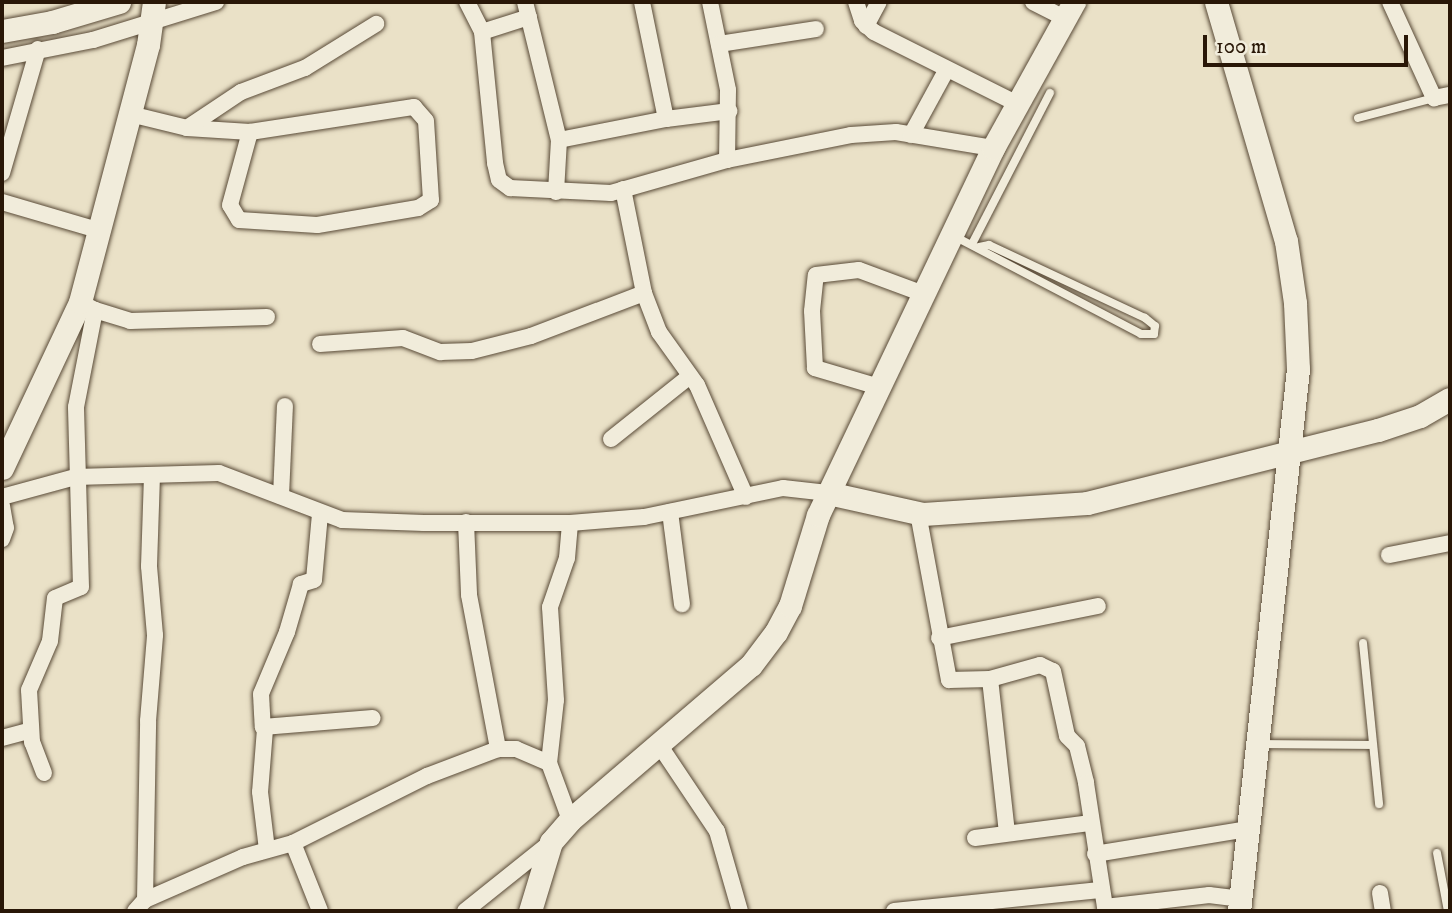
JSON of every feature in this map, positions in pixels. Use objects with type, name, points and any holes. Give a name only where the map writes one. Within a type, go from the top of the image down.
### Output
[{"type":"street","points":[[2,31],[52,22],[118,2]]},
{"type":"street","points":[[2,58],[38,49],[153,11],[216,2]]},
{"type":"street","points":[[467,2],[482,32],[499,180],[510,188],[556,192],[623,189],[727,160],[851,135],[911,135],[993,148]]},
{"type":"street","points":[[642,2],[666,119]]},
{"type":"street","points":[[710,2],[729,111],[727,160]]},
{"type":"street","points":[[856,2],[866,26],[1018,104]]},
{"type":"street","points":[[866,26],[879,2]]},
{"type":"street","points":[[465,911],[551,842],[570,820],[751,665],[776,632],[790,606],[828,493],[924,294],[968,242],[993,148],[1069,10],[1033,2]]},
{"type":"street","points":[[918,513],[944,671],[951,683],[990,678],[1040,665],[1051,668],[1067,736],[1078,750],[1102,903],[1109,908],[1209,895],[1240,905],[1298,369],[1295,303],[1286,241],[1216,2]]},
{"type":"street","points":[[1390,2],[1434,98],[1450,94]]},
{"type":"street","points":[[482,32],[527,10],[559,139],[556,192]]},
{"type":"street","points":[[44,773],[31,730],[29,690],[50,641],[55,598],[81,587],[75,477],[87,306],[98,230],[130,114],[153,11]]},
{"type":"street","points":[[187,128],[241,92],[305,68],[376,24]]},
{"type":"street","points":[[719,44],[816,29]]},
{"type":"street","points":[[2,173],[38,49]]},
{"type":"street","points":[[911,135],[947,69]]},
{"type":"street","points":[[130,114],[187,128],[250,132],[414,107],[426,121],[431,200],[418,208],[317,225],[239,220],[230,205],[250,132]]},
{"type":"street","points":[[559,139],[666,119],[729,111]]},
{"type":"street","points":[[623,189],[644,293],[659,332],[690,376],[714,417],[746,497]]},
{"type":"street","points":[[2,202],[98,230]]},
{"type":"street","points":[[879,387],[815,368],[812,311],[816,275],[859,270],[924,294]]},
{"type":"street","points":[[320,344],[403,338],[440,352],[463,353],[531,336],[644,293]]},
{"type":"street","points":[[87,306],[130,321],[267,317]]},
{"type":"street","points":[[2,468],[54,358],[87,306]]},
{"type":"street","points":[[54,358],[81,373]]},
{"type":"street","points":[[611,439],[690,376]]},
{"type":"street","points":[[2,497],[75,477],[219,473],[320,514],[381,523],[570,523],[670,512],[783,488],[828,493],[918,513],[1087,503],[1378,430],[1420,416],[1450,399]]},
{"type":"street","points":[[281,496],[285,406]]},
{"type":"street","points":[[152,475],[149,566],[155,635],[148,720],[140,906],[267,850],[293,843],[427,776],[499,749],[516,749],[549,763]]},
{"type":"street","points":[[2,506],[6,528],[2,539]]},
{"type":"street","points":[[670,512],[682,604]]},
{"type":"street","points":[[267,850],[260,792],[265,729],[261,694],[288,632],[301,584],[314,580],[320,514]]},
{"type":"street","points":[[466,522],[469,595],[499,749]]},
{"type":"street","points":[[570,523],[567,558],[550,607],[556,700],[549,763],[570,820]]},
{"type":"street","points":[[1389,555],[1450,543]]},
{"type":"street","points":[[939,638],[1098,606]]},
{"type":"street","points":[[990,678],[1007,833]]},
{"type":"street","points":[[265,729],[373,718]]},
{"type":"street","points":[[2,738],[31,730]]},
{"type":"street","points":[[658,743],[717,831],[740,911]]},
{"type":"street","points":[[975,838],[1091,822]]},
{"type":"street","points":[[1095,855],[1247,829]]},
{"type":"street","points":[[530,911],[551,842]]},
{"type":"street","points":[[293,843],[320,911]]},
{"type":"street","points":[[894,911],[943,909],[1100,890]]},
{"type":"street","points":[[1380,892],[1383,911]]},
{"type":"lane","points":[[968,242],[1050,93]]},
{"type":"lane","points":[[1358,118],[1434,98]]},
{"type":"lane","points":[[968,242],[989,245],[1145,318],[1155,326],[1154,334],[1141,334],[985,255],[968,242]]},
{"type":"lane","points":[[1363,643],[1379,804]]},
{"type":"lane","points":[[1256,744],[1372,745]]},
{"type":"lane","points":[[1437,853],[1448,911]]}]
